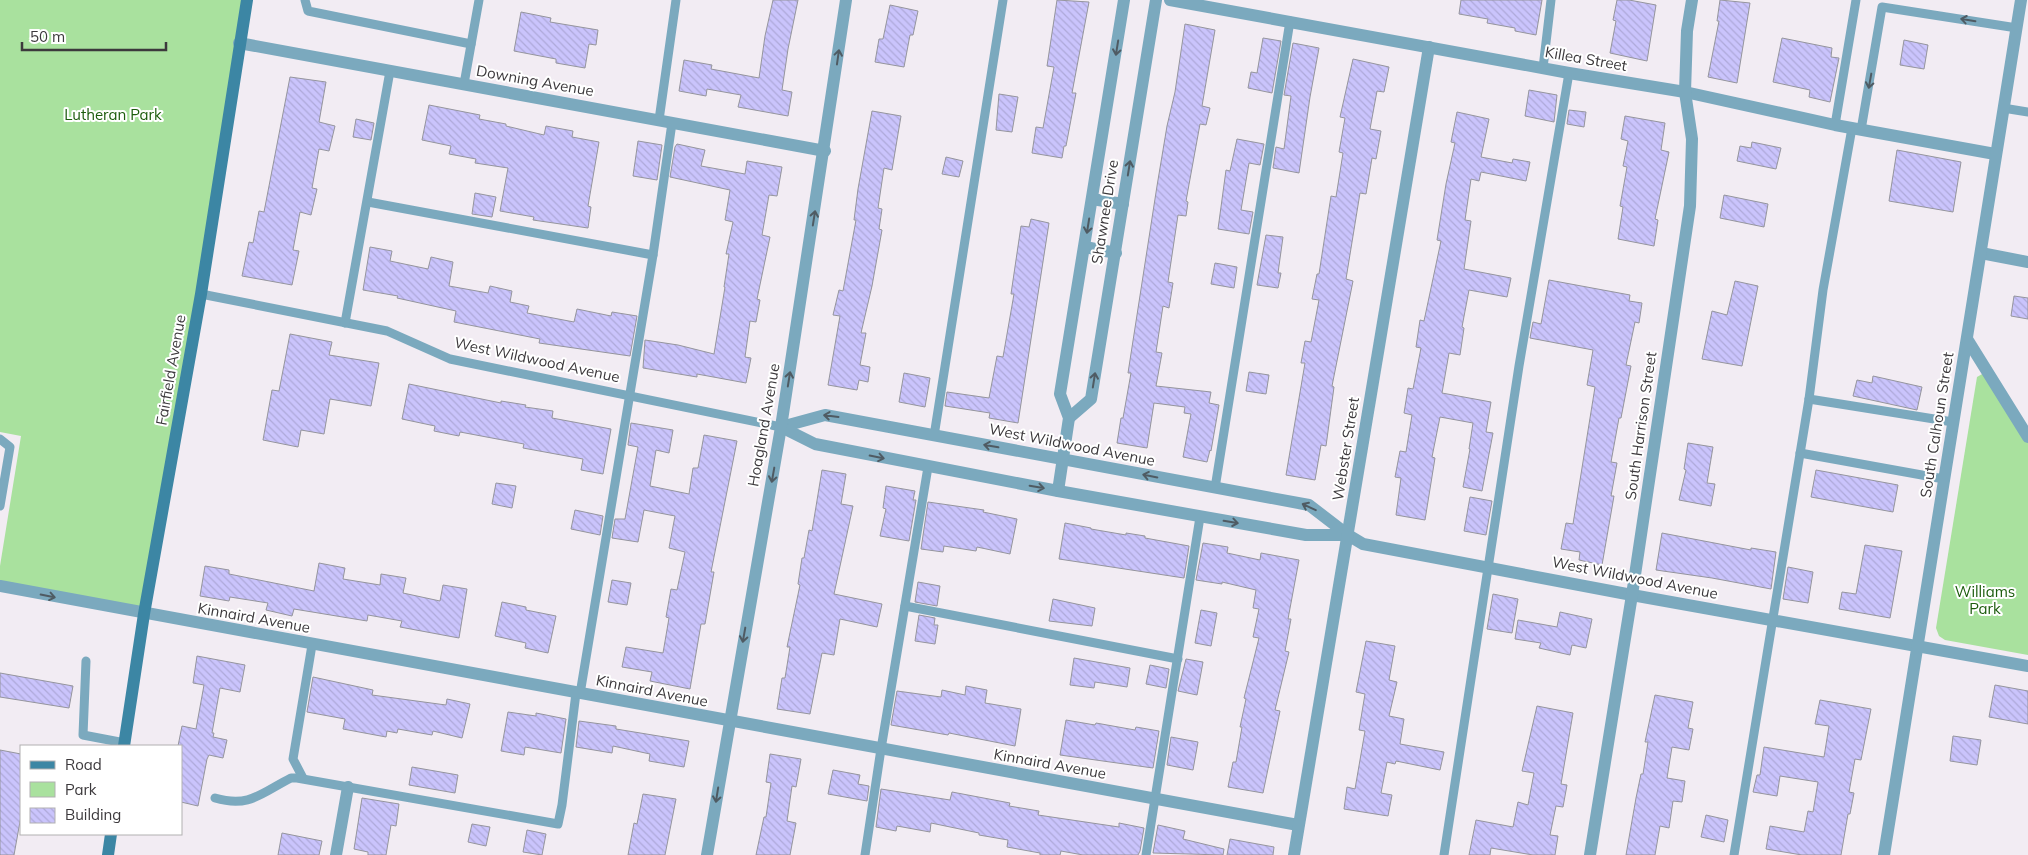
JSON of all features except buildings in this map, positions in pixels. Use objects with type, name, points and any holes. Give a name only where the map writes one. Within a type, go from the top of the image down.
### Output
[{"type":"main road","name":"Fairfield Avenue","points":[[124,745],[144,614],[201,294],[247,0]]},
{"type":"main road","points":[[108,855],[111,835]]},
{"type":"street","name":"Hoagland Avenue","points":[[707,855],[781,427],[825,151],[846,0]]},
{"type":"street","name":"Shawnee Drive","points":[[1058,491],[1069,418],[1060,394],[1124,0]]},
{"type":"street","name":"Shawnee Drive","points":[[1069,418],[1091,399],[1156,0]]},
{"type":"street","name":"Killea Street","points":[[1170,0],[1429,48],[1685,92],[1834,125],[1996,154]]},
{"type":"street","name":"South Harrison Street","points":[[1590,855],[1632,595],[1690,206],[1692,139],[1685,92],[1688,31],[1692,0]]},
{"type":"street","name":"South Calhoun Street","points":[[1884,855],[2021,0]]},
{"type":"street","name":"Downing Avenue","points":[[239,43],[825,151]]},
{"type":"street","name":"Webster Street","points":[[1294,855],[1429,48]]},
{"type":"street","points":[[1092,199],[1123,204]]},
{"type":"street","points":[[1085,247],[1116,253]]},
{"type":"street","points":[[1981,253],[2028,262]]},
{"type":"street","points":[[1968,339],[2028,437]]},
{"type":"street","name":"West Wildwood Avenue","points":[[781,427],[825,415],[1309,505],[1363,544],[1632,595],[2028,666]]},
{"type":"street","name":"West Wildwood Avenue","points":[[781,427],[815,444],[928,467],[1306,535],[1348,535]]},
{"type":"street","name":"Kinnaird Avenue","points":[[0,586],[1298,826]]},
{"type":"street","points":[[336,855],[348,787]]},
{"type":"lane","points":[[305,0],[308,11],[471,44]]},
{"type":"lane","points":[[464,84],[479,0]]},
{"type":"lane","points":[[659,120],[676,0]]},
{"type":"lane","points":[[934,436],[1003,0]]},
{"type":"lane","points":[[1543,68],[1551,0]]},
{"type":"lane","points":[[1834,125],[1856,0]]},
{"type":"lane","points":[[1734,855],[1771,620],[1809,399],[1823,290],[1882,7],[2017,28]]},
{"type":"lane","points":[[1215,488],[1290,21]]},
{"type":"lane","points":[[345,323],[390,71]]},
{"type":"lane","points":[[1444,855],[1519,366],[1569,73]]},
{"type":"lane","points":[[2003,108],[2028,112]]},
{"type":"lane","points":[[215,798],[226,801],[245,802],[291,778],[303,778],[558,824],[672,123]]},
{"type":"lane","points":[[368,202],[652,255]]},
{"type":"lane","name":"West Wildwood Avenue","points":[[201,294],[387,331],[450,359],[781,427]]},
{"type":"lane","points":[[1809,399],[1953,422]]},
{"type":"lane","points":[[0,439],[10,447],[0,506]]},
{"type":"lane","points":[[1800,452],[1944,479]]},
{"type":"lane","points":[[865,855],[928,467]]},
{"type":"lane","points":[[1146,855],[1200,517]]},
{"type":"lane","points":[[905,606],[1178,659]]},
{"type":"lane","points":[[303,778],[293,759],[312,645]]},
{"type":"lane","points":[[86,661],[83,735],[124,745]]},
{"type":"green space","name":"Lutheran Park","points":[[0,0],[247,0],[144,614],[0,586],[0,566],[21,436],[0,432]]},
{"type":"green space","name":"Williams Park","points":[[1984,373],[2028,441],[2028,655],[1945,640],[1939,636],[1936,628],[1977,377]]}]
